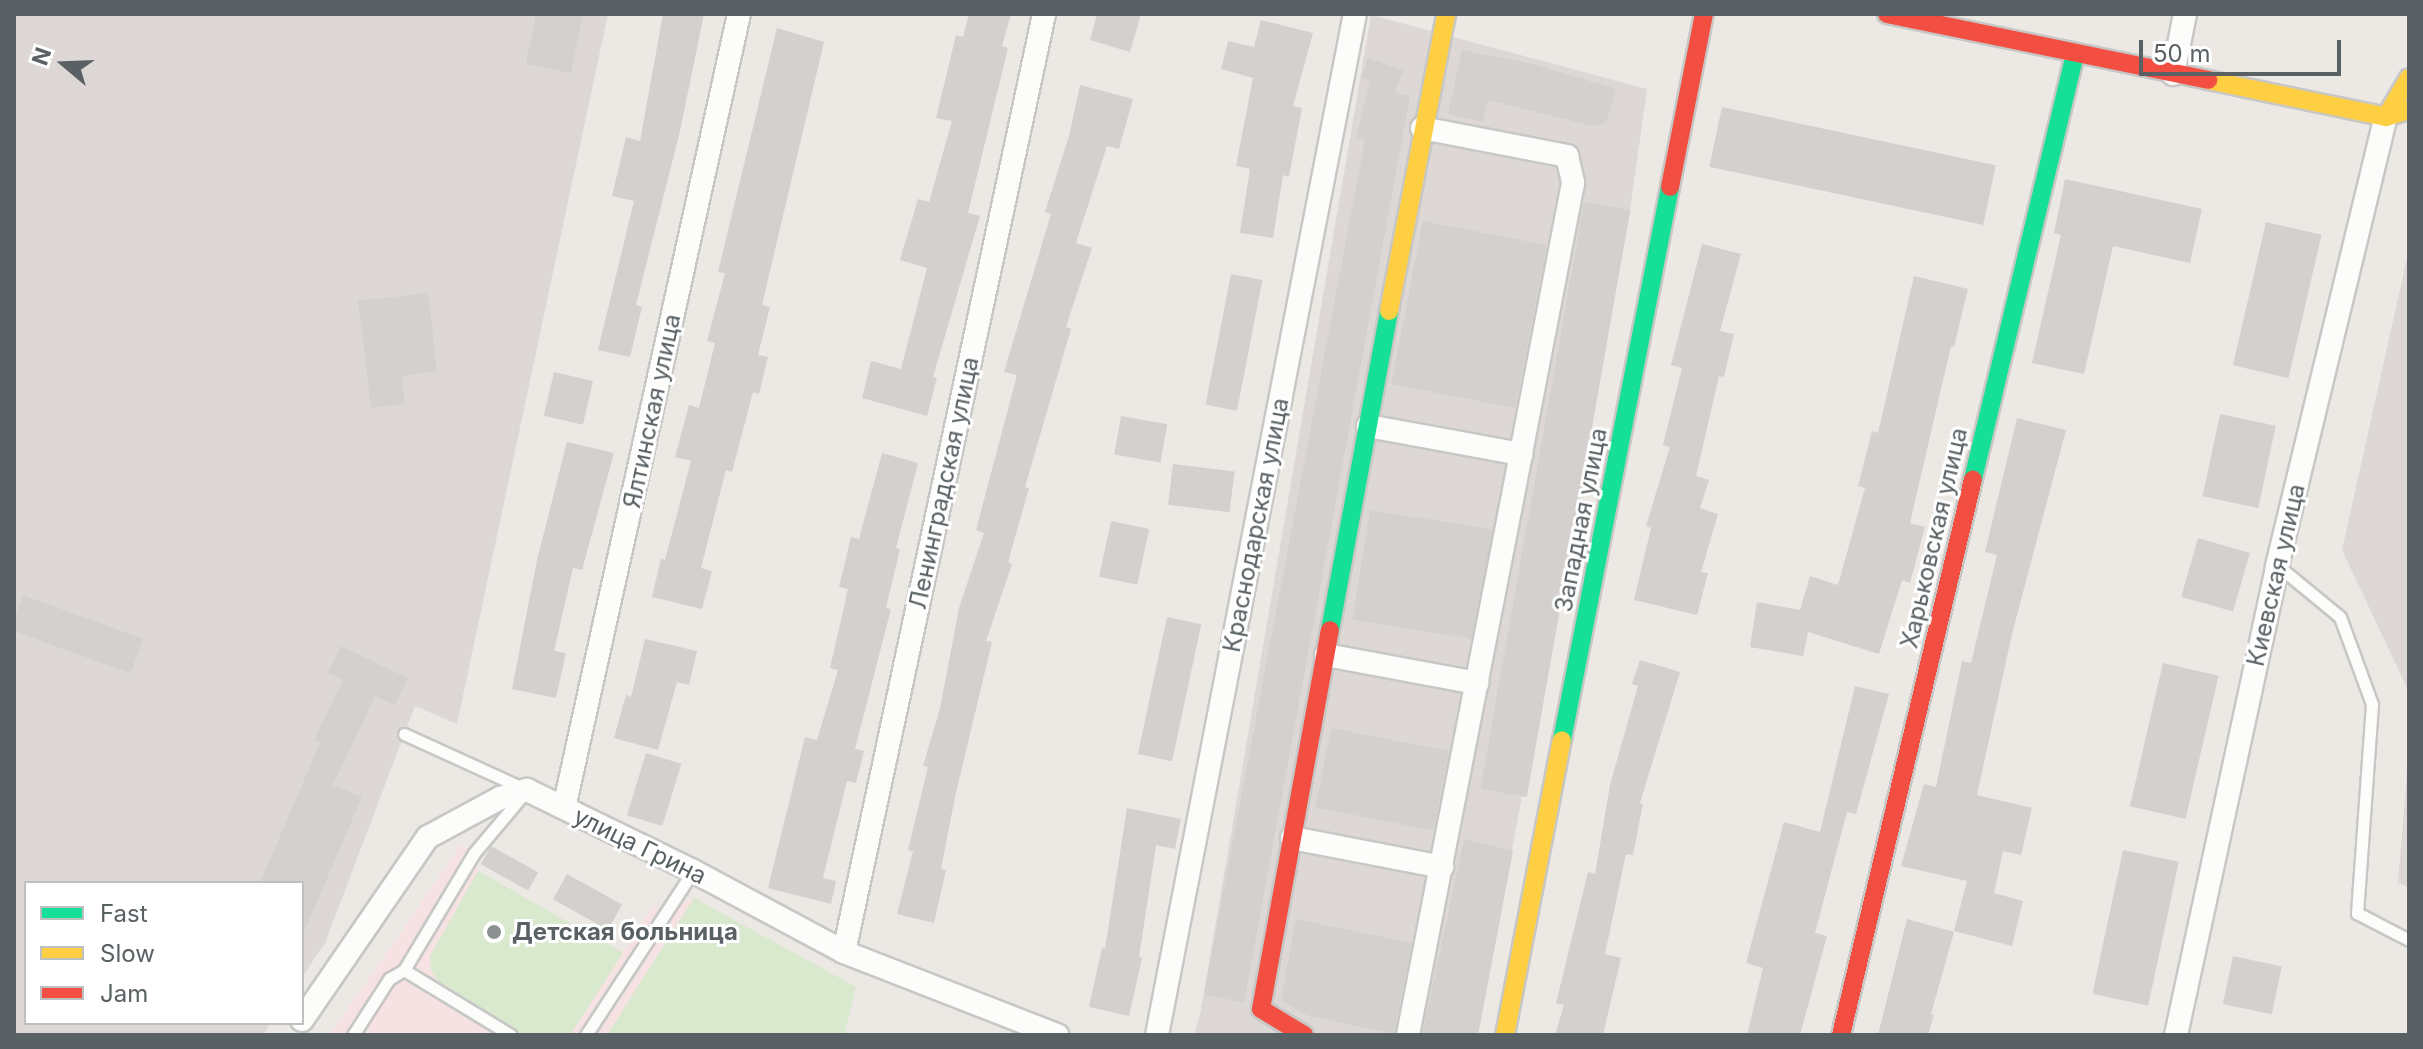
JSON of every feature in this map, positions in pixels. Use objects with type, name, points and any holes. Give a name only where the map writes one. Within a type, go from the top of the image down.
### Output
[{"type":"street","name":"Ялтинская улица","points":[[564,808],[739,14]]},
{"type":"street","name":"Ленинградская улица","points":[[844,952],[1044,14]]},
{"type":"street","name":"Краснодарская улица","points":[[1157,1035],[1355,14]]},
{"type":"street","points":[[1304,1035],[1261,1009],[1422,128],[1446,14]]},
{"type":"street","name":"Западная улица","points":[[1505,1035],[1704,14]]},
{"type":"street","points":[[1887,14],[2386,117],[2409,110]]},
{"type":"street","points":[[2173,74],[2185,14]]},
{"type":"street","name":"Харьковская улица","points":[[1841,1035],[2075,53]]},
{"type":"street","points":[[2386,117],[2409,78]]},
{"type":"street","name":"Киевская улица","points":[[2176,1035],[2277,566],[2386,117]]},
{"type":"street","points":[[1408,1035],[1573,183],[1567,156],[1422,128]]},
{"type":"street","points":[[1368,426],[1521,454]]},
{"type":"street","points":[[1326,655],[1477,683]]},
{"type":"street","name":"улица Грина","points":[[527,790],[693,871],[844,952],[1057,1035]]},
{"type":"street","points":[[304,1017],[428,837],[500,798],[527,790]]},
{"type":"street","points":[[1292,838],[1442,867]]},
{"type":"lane","points":[[2277,566],[2340,617],[2372,704],[2357,913],[2409,940]]},
{"type":"lane","points":[[353,1035],[389,979],[404,970],[474,853],[527,790],[404,734]]},
{"type":"lane","points":[[586,1035],[693,871]]},
{"type":"lane","points":[[404,970],[511,1035]]},
{"type":"shaded area","points":[[14,14],[608,14],[457,724],[415,706],[325,943],[304,974],[304,881],[24,881],[24,1025],[270,1025],[263,1035],[14,1035]]},
{"type":"shaded area","points":[[1371,15],[1647,89],[1630,210],[1478,1035],[1194,1035],[1200,1015]]},
{"type":"shaded area","points":[[2409,249],[2409,692],[2342,550]]},
{"type":"shaded area","points":[[2409,748],[2409,887],[2398,883]]},
{"type":"shaded area","name":"Детская больница","points":[[461,845],[474,853],[478,871],[623,953],[654,905],[666,910],[694,898],[856,987],[844,1035],[330,1035]]},
{"type":"green space","points":[[478,871],[623,953],[570,1035],[524,1035],[437,980],[431,970],[430,956]]},
{"type":"green space","points":[[694,898],[856,987],[844,1035],[607,1035]]},
{"type":"building","points":[[536,14],[583,14],[571,73],[526,64]]},
{"type":"building","points":[[663,14],[704,14],[680,131],[636,305],[642,307],[630,357],[598,350],[634,201],[612,196],[626,137],[640,141]]},
{"type":"building","points":[[969,14],[1011,14],[1002,46],[1008,48],[968,213],[980,216],[933,377],[937,378],[927,416],[862,398],[871,361],[901,369],[927,268],[900,260],[918,199],[929,202],[952,121],[936,118],[956,35],[963,37]]},
{"type":"building","points":[[1097,14],[1141,14],[1130,52],[1090,40]]},
{"type":"building","points":[[1261,20],[1313,33],[1293,106],[1302,108],[1289,177],[1283,175],[1273,238],[1240,233],[1250,169],[1236,166],[1253,78],[1221,69],[1228,41],[1254,47]]},
{"type":"building","points":[[777,28],[824,42],[762,305],[770,307],[758,355],[768,357],[759,394],[753,392],[732,472],[726,470],[701,568],[712,571],[702,609],[652,597],[691,461],[675,457],[689,405],[699,408],[715,343],[707,341],[725,273],[718,272]]},
{"type":"building","points":[[1462,50],[1533,64],[1616,89],[1606,123],[1593,126],[1488,100],[1483,122],[1448,114]]},
{"type":"building","points":[[1368,58],[1403,70],[1395,92],[1410,96],[1244,1003],[1204,994],[1365,140],[1356,138],[1370,81],[1361,78]]},
{"type":"building","points":[[1080,85],[1133,99],[1119,149],[1107,146],[1076,243],[1092,248],[1066,327],[1071,329],[1025,487],[1029,488],[1008,562],[1012,564],[986,641],[992,642],[955,797],[941,869],[946,870],[934,923],[897,914],[913,851],[908,850],[928,767],[923,766],[940,708],[959,608],[984,533],[976,530],[1017,375],[1004,372],[1051,214],[1045,212],[1069,136]]},
{"type":"building","points":[[1722,107],[1996,165],[1983,225],[1709,167]]},
{"type":"building","points":[[2065,179],[2202,209],[2190,263],[2113,246],[2084,374],[2032,363],[2061,235],[2054,233]]},
{"type":"building","points":[[1584,202],[1630,210],[1527,797],[1481,789]]},
{"type":"building","points":[[1423,221],[1547,245],[1515,408],[1391,384]]},
{"type":"building","points":[[2266,222],[2322,235],[2288,378],[2233,365]]},
{"type":"building","points":[[1702,244],[1741,254],[1720,331],[1734,334],[1724,377],[1719,376],[1696,476],[1709,480],[1700,508],[1718,514],[1701,572],[1708,573],[1697,615],[1634,600],[1651,528],[1646,526],[1670,447],[1663,445],[1682,368],[1671,365]]},
{"type":"building","points":[[1231,274],[1262,280],[1237,411],[1206,405]]},
{"type":"building","points":[[1914,276],[1968,289],[1954,347],[1951,346],[1910,523],[1925,527],[1910,583],[1902,580],[1879,654],[1808,632],[1803,656],[1750,647],[1757,602],[1800,610],[1810,576],[1838,585],[1865,488],[1858,486],[1872,431],[1878,433]]},
{"type":"building","points":[[428,293],[437,371],[402,376],[405,404],[371,408],[358,301]]},
{"type":"building","points":[[554,372],[593,381],[583,425],[544,416]]},
{"type":"building","points":[[2220,414],[2276,426],[2258,508],[2203,496]]},
{"type":"building","points":[[1121,416],[1167,424],[1161,463],[1114,454]]},
{"type":"building","points":[[2017,418],[2066,430],[2012,634],[1977,795],[2032,808],[2021,855],[2003,851],[1994,893],[2023,901],[2012,946],[1954,931],[1967,881],[1901,866],[1924,784],[1936,787],[1962,661],[1971,663],[1997,555],[1985,552]]},
{"type":"building","points":[[567,442],[614,453],[582,570],[573,568],[554,651],[566,653],[556,698],[512,689],[537,560]]},
{"type":"building","points":[[882,453],[918,463],[896,548],[900,549],[886,608],[891,609],[855,749],[864,751],[856,783],[847,781],[823,878],[836,881],[831,904],[768,888],[805,737],[817,740],[838,670],[830,668],[848,589],[839,587],[851,537],[859,539]]},
{"type":"building","points":[[1173,464],[1235,472],[1230,512],[1168,505]]},
{"type":"building","points":[[1370,510],[1492,529],[1475,639],[1353,620]]},
{"type":"building","points":[[1111,521],[1149,529],[1137,585],[1099,577]]},
{"type":"building","points":[[2198,538],[2250,553],[2233,612],[2181,597]]},
{"type":"building","points":[[23,595],[143,639],[131,674],[14,631],[14,620]]},
{"type":"building","points":[[1167,617],[1201,624],[1172,761],[1138,754]]},
{"type":"building","points":[[645,639],[697,651],[689,685],[677,682],[658,750],[614,738],[626,695],[631,697]]},
{"type":"building","points":[[341,646],[408,678],[395,705],[375,696],[333,785],[362,797],[304,932],[304,881],[261,881],[320,743],[314,740],[343,680],[328,673]]},
{"type":"building","points":[[1640,660],[1680,672],[1640,803],[1643,804],[1633,855],[1626,854],[1605,954],[1621,958],[1603,1035],[1555,1035],[1564,1005],[1556,1003],[1588,872],[1595,874],[1610,785],[1638,686],[1632,684]]},
{"type":"building","points":[[2163,663],[2219,676],[2185,819],[2130,806]]},
{"type":"building","points":[[1855,686],[1889,694],[1856,814],[1847,812],[1815,933],[1827,936],[1800,1035],[1747,1035],[1763,968],[1746,963],[1784,822],[1820,832]]},
{"type":"building","points":[[1331,728],[1449,751],[1433,830],[1316,808]]},
{"type":"building","points":[[646,753],[681,764],[662,826],[627,815]]},
{"type":"building","points":[[1127,808],[1181,819],[1175,849],[1156,845],[1139,957],[1142,958],[1129,1016],[1089,1007],[1102,948],[1105,949]]},
{"type":"building","points":[[1464,839],[1513,851],[1478,1035],[1422,1035]]},
{"type":"building","points":[[491,846],[538,872],[528,891],[481,864]]},
{"type":"building","points":[[2123,850],[2179,862],[2148,1006],[2092,994]]},
{"type":"building","points":[[567,874],[622,905],[608,930],[553,899]]},
{"type":"building","points":[[1296,919],[1412,943],[1394,1034],[1306,1015],[1281,1000]]},
{"type":"building","points":[[1907,919],[1954,932],[1931,1014],[1934,1015],[1928,1035],[1878,1035]]},
{"type":"building","points":[[2233,956],[2282,966],[2272,1014],[2223,1004]]},
{"type":"traffic: fast","points":[[1973,479],[2075,53]]},
{"type":"traffic: fast","points":[[1562,740],[1670,187]]},
{"type":"traffic: fast","points":[[1330,630],[1389,311]]},
{"type":"traffic: slow","points":[[1389,311],[1446,14]]},
{"type":"traffic: slow","points":[[2386,117],[2409,78]]},
{"type":"traffic: slow","points":[[2208,80],[2386,117],[2409,110]]},
{"type":"traffic: slow","points":[[1505,1035],[1562,740]]},
{"type":"traffic: jam","points":[[1670,187],[1704,14]]},
{"type":"traffic: jam","points":[[1887,14],[2208,80]]},
{"type":"traffic: jam","points":[[1841,1035],[1973,479]]},
{"type":"traffic: jam","points":[[1304,1035],[1261,1009],[1330,630]]},
{"type":"place","name":"Детская больница","points":[[494,932]]}]
